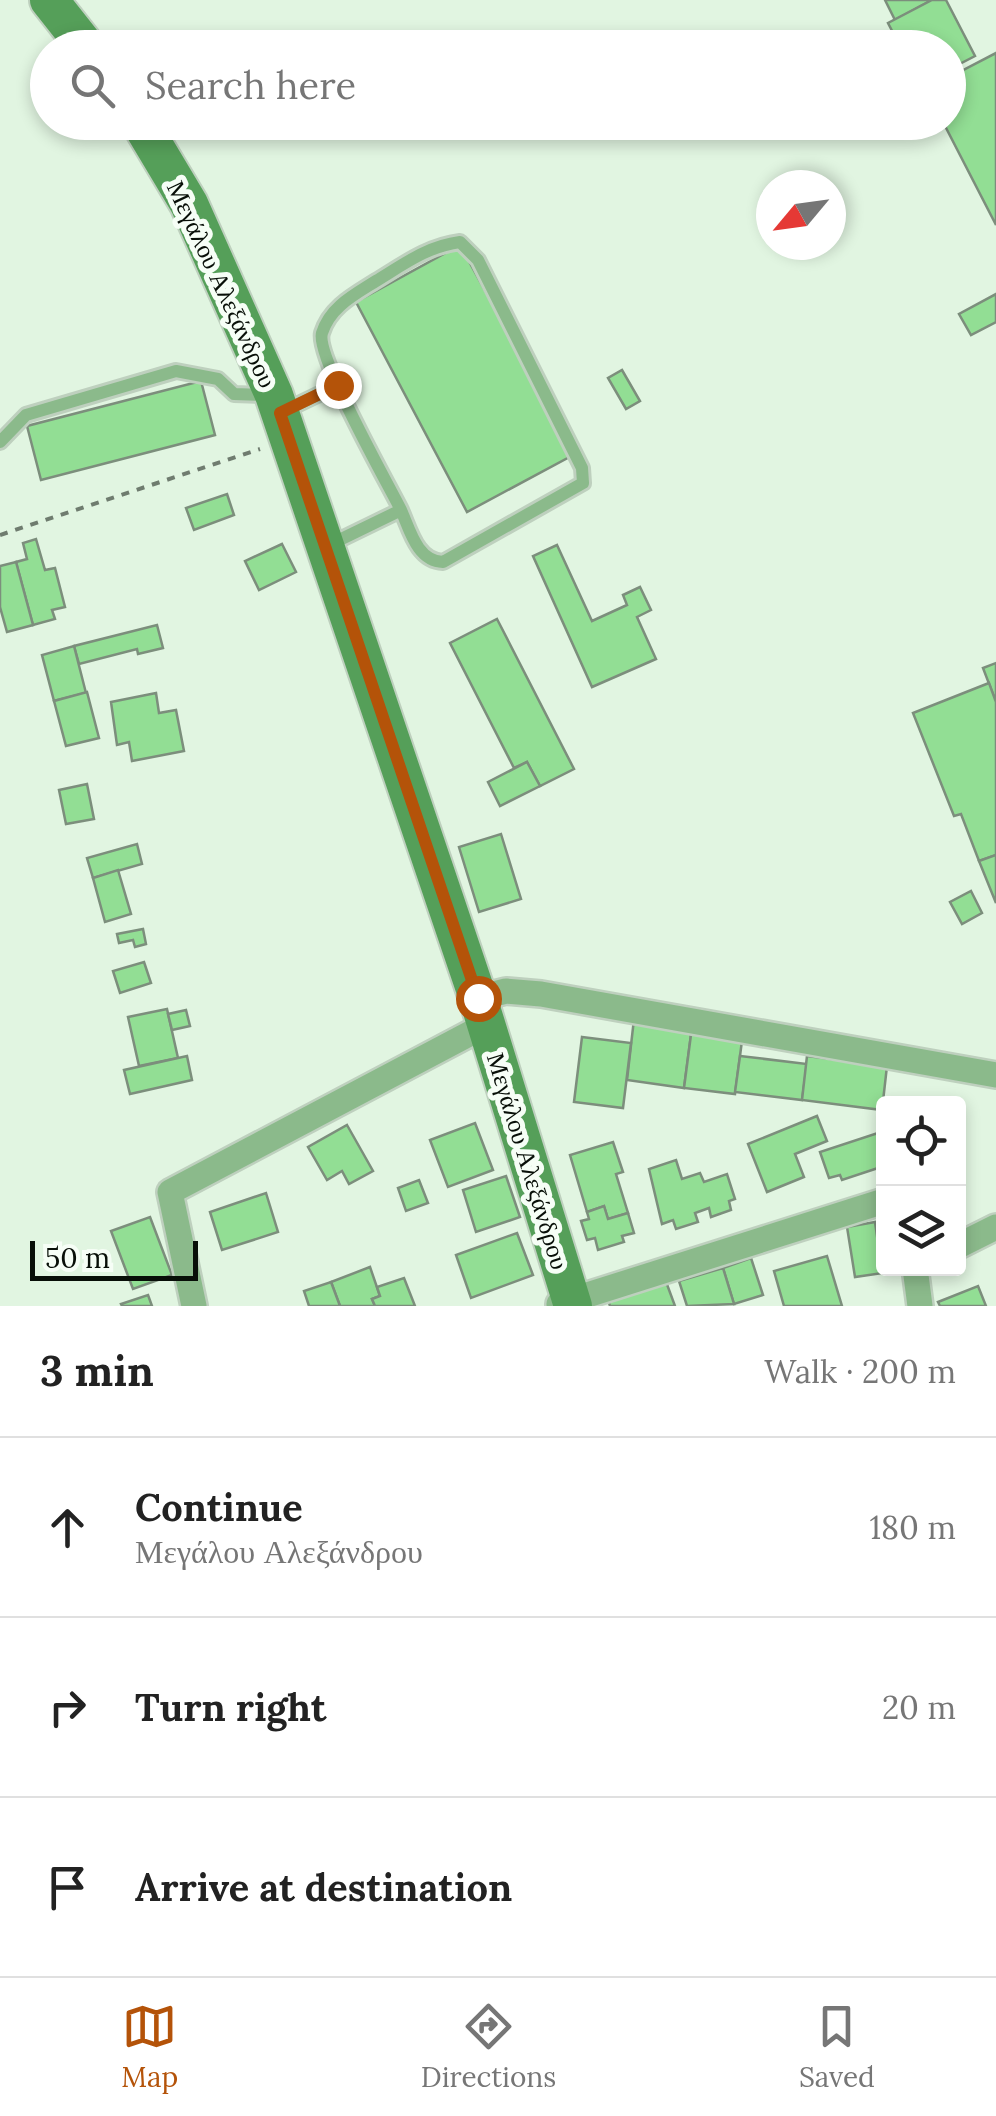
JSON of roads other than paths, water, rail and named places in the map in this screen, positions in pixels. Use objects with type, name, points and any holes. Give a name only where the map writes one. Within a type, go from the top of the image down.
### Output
[{"type":"street","points":[[58,3],[76,30]]},
{"type":"street","name":"Μεγάλου Αλεξάνδρου","points":[[150,140],[197,220],[281,416],[482,1011],[566,1304]]},
{"type":"street","points":[[194,1306],[170,1192],[482,1011],[506,990],[996,1075]]},
{"type":"street","points":[[566,1304],[876,1203]]},
{"type":"street","points":[[966,1242],[996,1227]]},
{"type":"street","points":[[916,1276],[920,1306]]},
{"type":"lane","points":[[460,242],[471,248],[582,468],[583,483],[443,562],[433,562],[420,550],[401,510],[321,347],[322,332],[339,304],[428,250],[460,242]]},
{"type":"lane","points":[[0,442],[26,415],[176,371],[218,379],[234,394],[281,416],[338,385]]},
{"type":"lane","points":[[325,547],[401,510]]}]
